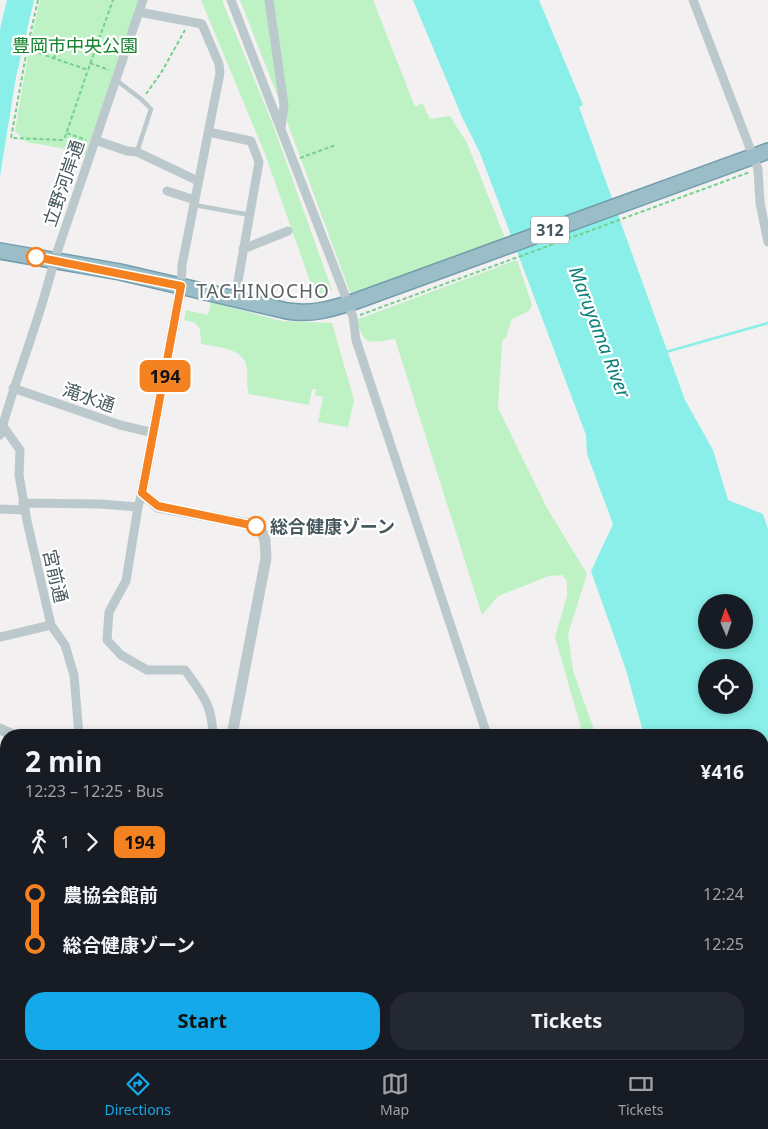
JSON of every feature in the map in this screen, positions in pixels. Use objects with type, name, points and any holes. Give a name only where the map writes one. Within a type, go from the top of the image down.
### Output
[{"type":"highway","name":"312","points":[[0,251],[181,286],[287,311],[302,313],[354,307],[750,162],[768,151]]},
{"type":"street","name":"立野河岸通","points":[[0,435],[13,388],[45,298],[54,260],[143,0]]},
{"type":"street","points":[[231,0],[281,129],[354,307],[353,317],[356,340],[485,729]]},
{"type":"street","points":[[268,0],[284,105],[281,129]]},
{"type":"street","points":[[693,0],[750,162],[758,169],[760,203],[768,242]]},
{"type":"street","points":[[139,12],[198,22],[204,26],[220,70],[182,265],[181,286],[154,433],[138,507],[126,581],[109,612],[107,640],[121,655],[147,670],[184,670],[209,707],[213,729]]},
{"type":"street","points":[[208,132],[251,141],[259,162],[235,298]]},
{"type":"street","points":[[94,142],[136,152],[198,181]]},
{"type":"street","points":[[166,191],[194,203]]},
{"type":"street","points":[[243,249],[288,231]]},
{"type":"street","name":"滝水通","points":[[13,388],[120,425],[154,433]]},
{"type":"street","name":"宮前通","points":[[3,426],[20,450],[19,475],[23,504],[51,626],[65,645],[74,675],[78,729]]},
{"type":"street","points":[[142,493],[158,506],[259,526],[265,540],[266,558],[233,729]]},
{"type":"street","points":[[0,510],[23,510],[23,504],[100,504],[138,507]]},
{"type":"street","points":[[0,637],[51,626]]},
{"type":"lane","points":[[117,76],[151,109],[136,152]]},
{"type":"lane","points":[[194,203],[250,215]]},
{"type":"path","points":[[38,0],[11,138],[62,140],[65,138],[113,0]]},
{"type":"path","points":[[141,99],[155,82],[185,30]]},
{"type":"path","points":[[54,58],[60,44]]},
{"type":"path","points":[[27,49],[88,70]]},
{"type":"path","points":[[90,63],[117,76]]},
{"type":"path","points":[[67,133],[94,142]]},
{"type":"path","points":[[302,157],[336,144]]},
{"type":"path","points":[[354,307],[750,162]]},
{"type":"green space","name":"豊岡市中央公園","points":[[40,0],[139,0],[85,155],[73,150],[26,142],[15,131],[30,43]]},
{"type":"green space","points":[[201,0],[222,0],[273,125],[332,290],[315,295],[265,154]]},
{"type":"green space","points":[[240,0],[373,0],[415,107],[422,103],[430,119],[450,116],[467,143],[505,238],[351,295]]},
{"type":"green space","points":[[517,260],[532,305],[529,311],[512,319],[506,337],[502,342],[498,408],[547,508],[587,574],[568,634],[573,671],[594,729],[581,729],[555,637],[567,596],[567,581],[562,575],[549,576],[498,596],[482,615],[395,339],[379,342],[369,341],[363,335],[356,320]]},
{"type":"green space","points":[[211,302],[282,321],[332,323],[354,400],[348,427],[318,422],[323,397],[315,395],[316,389],[312,389],[309,405],[249,394],[247,369],[242,357],[230,350],[201,344],[200,329],[195,323],[184,320],[186,310],[208,315]]},
{"type":"water","points":[[7,0],[34,0],[16,77],[0,176],[0,29]]},
{"type":"water","name":"Maruyama River","points":[[413,0],[539,0],[583,105],[579,107],[685,400],[713,450],[728,500],[763,514],[768,529],[768,729],[642,729],[626,670],[591,571],[613,524],[587,454],[586,435],[480,153],[462,117]]},
{"type":"waterway","points":[[666,352],[768,323]]},
{"type":"bus line","name":"194","points":[[36,257],[120,272],[181,286],[142,493],[158,506],[256,526]]},
{"type":"place","name":"総合健康ゾーン","points":[[256,526]]},
{"type":"district","name":"TACHINOCHO","points":[[263,291]]}]
